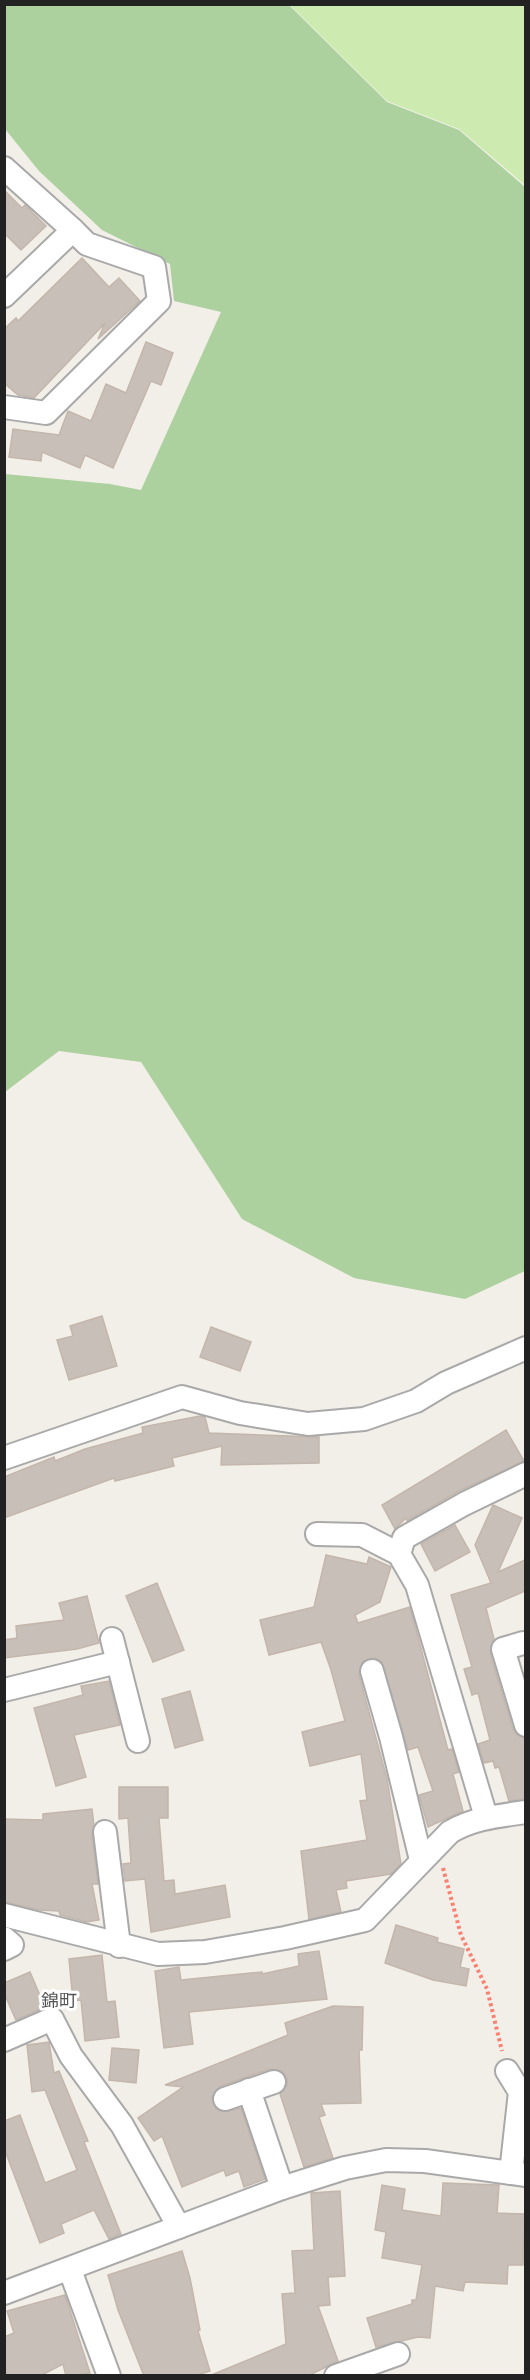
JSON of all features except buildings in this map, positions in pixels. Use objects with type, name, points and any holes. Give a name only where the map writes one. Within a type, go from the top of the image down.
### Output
[{"type":"street","points":[[4,168],[87,244],[154,267],[159,301],[46,413],[4,407]]},
{"type":"street","points":[[4,296],[73,230]]},
{"type":"street","points":[[4,1458],[182,1397],[240,1413],[308,1424],[364,1419],[416,1401],[525,1331]]},
{"type":"street","points":[[446,1383],[525,1348]]},
{"type":"street","points":[[399,1554],[404,1538],[464,1504],[525,1474]]},
{"type":"street","points":[[317,1534],[362,1535],[399,1554],[417,1585],[486,1817]]},
{"type":"street","points":[[112,1639],[138,1741]]},
{"type":"street","points":[[523,1642],[503,1649],[525,1725]]},
{"type":"street","points":[[4,1690],[118,1662]]},
{"type":"street","points":[[372,1671],[429,1852]]},
{"type":"street","points":[[4,1915],[119,1946],[158,1954],[205,1952],[365,1920],[429,1852],[466,1822],[525,1812]]},
{"type":"street","points":[[105,1832],[119,1946]]},
{"type":"street","points":[[4,1938],[12,1945],[4,1949]]},
{"type":"street","points":[[4,2040],[52,2019],[71,2056],[122,2125],[179,2228]]},
{"type":"street","points":[[4,2293],[70,2270],[282,2188],[345,2168],[386,2160],[425,2161],[518,2174],[523,2090],[507,2071]]},
{"type":"street","points":[[225,2099],[274,2082]]},
{"type":"street","points":[[249,2090],[282,2188]]},
{"type":"street","points":[[70,2270],[109,2376]]},
{"type":"street","points":[[336,2376],[398,2354]]},
{"type":"path","points":[[429,1852],[461,1935],[488,1989],[507,2071]]},
{"type":"green space","points":[[5,5],[289,5],[387,102],[459,130],[525,187],[525,1271],[465,1299],[354,1278],[242,1219],[141,1062],[59,1051],[5,1092],[5,474],[110,484],[141,490],[221,312],[174,301],[170,264],[102,230],[39,171],[5,129]]},
{"type":"green space","points":[[290,5],[525,5],[525,185],[459,129],[387,101]]},
{"type":"district","name":"錦町","points":[[59,2001]]}]
